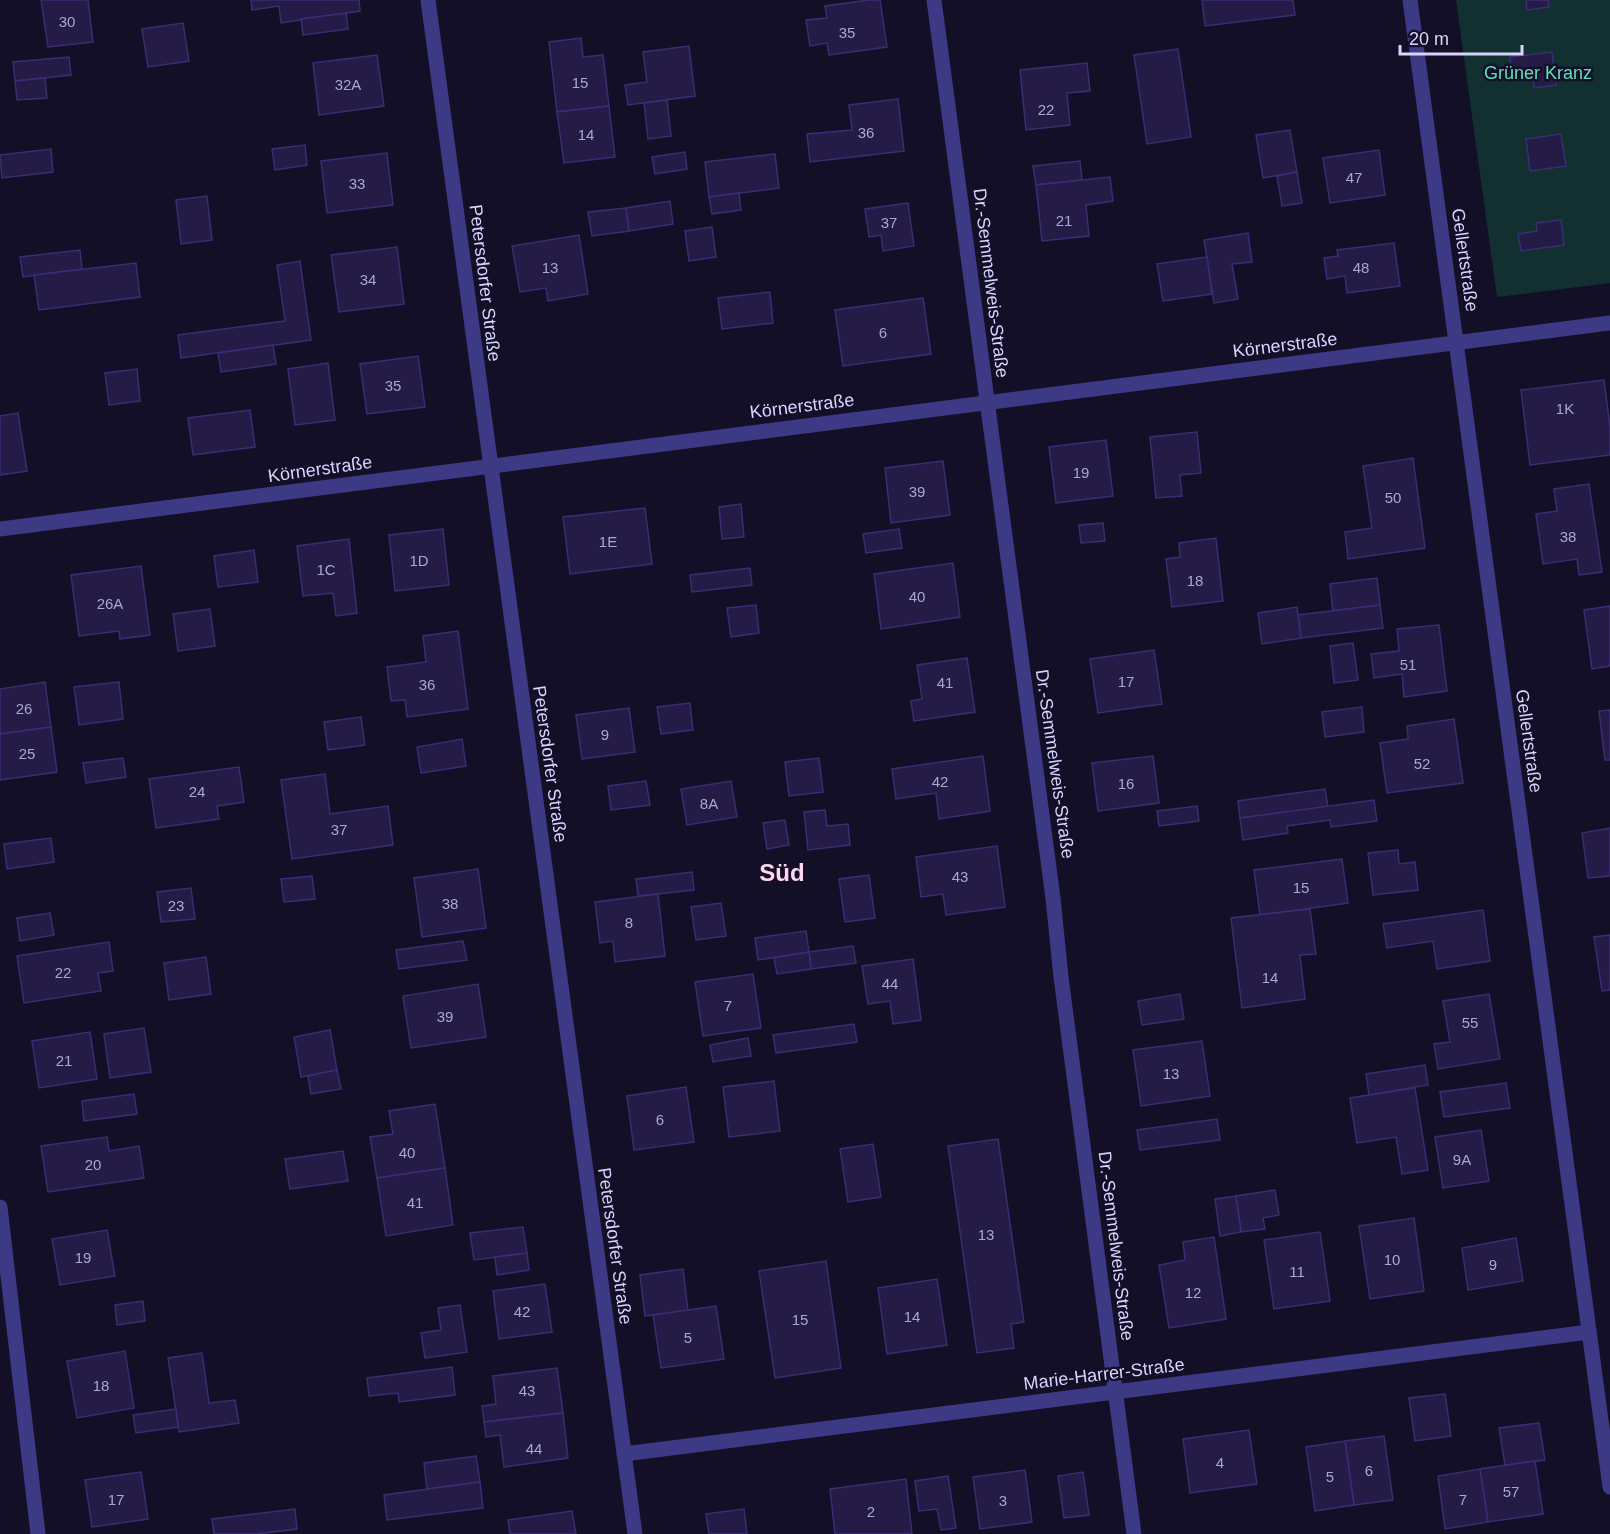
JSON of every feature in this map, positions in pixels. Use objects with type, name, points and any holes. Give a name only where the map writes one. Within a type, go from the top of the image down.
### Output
[{"type":"street","name":"Petersdorfer Straße","points":[[428,0],[635,1534]]},
{"type":"street","name":"Dr.-Semmelweis-Straße","points":[[934,0],[1052,886],[1061,977],[1134,1534]]},
{"type":"street","name":"Gellertstraße","points":[[1410,0],[1610,1488]]},
{"type":"street","name":"Körnerstraße","points":[[0,529],[1610,323]]},
{"type":"street","points":[[0,1207],[38,1534]]},
{"type":"street","name":"Marie-Harrer-Straße","points":[[624,1454],[1589,1332]]},
{"type":"green space","name":"Grüner Kranz","points":[[1456,0],[1610,0],[1610,283],[1497,297]]},
{"type":"building","points":[[41,0],[88,0],[93,42],[48,47]]},
{"type":"building","points":[[251,0],[359,0],[360,11],[281,23],[279,6],[252,10]]},
{"type":"building","points":[[880,0],[887,47],[829,55],[827,43],[810,46],[806,20],[827,18],[825,6]]},
{"type":"building","points":[[1202,0],[1293,0],[1295,15],[1205,26]]},
{"type":"building","points":[[1526,0],[1548,0],[1549,7],[1527,10]]},
{"type":"building","points":[[346,13],[348,29],[303,35],[301,19]]},
{"type":"building","points":[[183,23],[189,61],[148,67],[142,29]]},
{"type":"building","points":[[581,38],[583,57],[603,55],[609,106],[557,112],[549,42]]},
{"type":"building","points":[[689,46],[695,96],[628,105],[625,85],[647,82],[643,52]]},
{"type":"building","points":[[1178,49],[1191,137],[1147,144],[1134,55]]},
{"type":"building","points":[[1552,52],[1556,85],[1534,88],[1533,75],[1513,77],[1510,57]]},
{"type":"building","points":[[377,55],[384,106],[319,115],[313,63]]},
{"type":"building","points":[[69,57],[71,75],[15,81],[13,62]]},
{"type":"building","points":[[1087,63],[1090,91],[1067,93],[1070,125],[1026,130],[1020,70]]},
{"type":"building","points":[[45,78],[47,98],[17,100],[15,81]]},
{"type":"building","points":[[898,99],[904,151],[810,162],[807,134],[852,130],[849,105]]},
{"type":"building","points":[[667,100],[671,136],[648,139],[644,103]]},
{"type":"building","points":[[609,106],[615,157],[564,163],[557,112]]},
{"type":"building","points":[[1290,130],[1297,172],[1263,178],[1256,135]]},
{"type":"building","points":[[1561,134],[1566,166],[1530,171],[1526,139]]},
{"type":"building","points":[[305,145],[307,165],[275,170],[272,149]]},
{"type":"building","points":[[51,149],[53,172],[2,178],[0,155]]},
{"type":"building","points":[[1379,150],[1385,195],[1330,203],[1323,158]]},
{"type":"building","points":[[685,152],[687,169],[655,174],[652,157]]},
{"type":"building","points":[[387,153],[393,205],[327,213],[321,161]]},
{"type":"building","points":[[775,154],[779,188],[709,197],[705,162]]},
{"type":"building","points":[[1080,161],[1082,180],[1036,185],[1033,166]]},
{"type":"building","points":[[1297,172],[1302,203],[1282,206],[1277,176]]},
{"type":"building","points":[[1110,177],[1113,201],[1086,205],[1089,236],[1042,241],[1036,185]]},
{"type":"building","points":[[739,193],[741,210],[712,214],[709,197]]},
{"type":"building","points":[[207,196],[212,240],[181,244],[176,200]]},
{"type":"building","points":[[670,201],[673,224],[629,231],[626,208]]},
{"type":"building","points":[[908,203],[914,246],[883,251],[881,235],[869,237],[865,209]]},
{"type":"building","points":[[626,208],[629,231],[592,236],[588,212]]},
{"type":"building","points":[[1561,220],[1564,245],[1521,251],[1518,234],[1537,231],[1536,223]]},
{"type":"building","points":[[712,227],[716,257],[689,261],[685,231]]},
{"type":"building","points":[[1248,233],[1252,262],[1232,264],[1238,299],[1214,303],[1204,240]]},
{"type":"building","points":[[579,235],[588,294],[548,301],[546,288],[520,292],[512,246]]},
{"type":"building","points":[[1394,243],[1400,286],[1347,293],[1345,276],[1327,279],[1324,258],[1338,256],[1337,250]]},
{"type":"building","points":[[397,247],[404,304],[339,312],[331,255]]},
{"type":"building","points":[[80,250],[82,269],[23,277],[20,257]]},
{"type":"building","points":[[1207,257],[1212,294],[1163,301],[1157,264]]},
{"type":"building","points":[[300,261],[311,340],[181,358],[178,335],[285,321],[277,265]]},
{"type":"building","points":[[136,263],[140,297],[39,310],[34,275]]},
{"type":"building","points":[[770,292],[773,323],[722,329],[718,298]]},
{"type":"building","points":[[923,298],[931,354],[843,366],[835,310]]},
{"type":"building","points":[[273,345],[276,364],[221,372],[218,353]]},
{"type":"building","points":[[418,356],[425,407],[367,414],[360,364]]},
{"type":"building","points":[[328,363],[335,420],[295,425],[288,369]]},
{"type":"building","points":[[137,369],[140,401],[109,405],[105,373]]},
{"type":"building","points":[[1604,380],[1610,427],[1610,455],[1530,465],[1521,390]]},
{"type":"building","points":[[250,410],[255,447],[193,455],[188,418]]},
{"type":"building","points":[[18,413],[27,471],[0,475],[0,416]]},
{"type":"building","points":[[1197,432],[1201,473],[1180,475],[1182,496],[1156,498],[1150,437]]},
{"type":"building","points":[[1106,440],[1113,496],[1056,503],[1049,447]]},
{"type":"building","points":[[1413,458],[1425,548],[1348,559],[1345,532],[1372,528],[1363,466]]},
{"type":"building","points":[[943,461],[950,515],[891,523],[885,468]]},
{"type":"building","points":[[1589,484],[1602,572],[1579,575],[1577,559],[1543,564],[1536,514],[1557,511],[1554,489]]},
{"type":"building","points":[[741,504],[744,537],[722,539],[719,507]]},
{"type":"building","points":[[645,508],[652,564],[570,574],[563,517]]},
{"type":"building","points":[[1103,523],[1105,541],[1081,543],[1079,525]]},
{"type":"building","points":[[443,529],[449,585],[395,591],[389,535]]},
{"type":"building","points":[[899,529],[902,548],[866,553],[863,534]]},
{"type":"building","points":[[1216,538],[1223,601],[1172,607],[1166,559],[1180,557],[1179,543]]},
{"type":"building","points":[[349,539],[357,613],[336,616],[333,593],[303,596],[297,546]]},
{"type":"building","points":[[254,550],[258,582],[218,587],[214,556]]},
{"type":"building","points":[[953,563],[960,617],[881,629],[874,574]]},
{"type":"building","points":[[141,566],[150,635],[120,639],[119,631],[79,636],[71,575]]},
{"type":"building","points":[[750,568],[752,585],[692,592],[690,575]]},
{"type":"building","points":[[1377,578],[1380,605],[1333,611],[1330,584]]},
{"type":"building","points":[[756,605],[759,633],[731,637],[727,608]]},
{"type":"building","points":[[1380,605],[1383,628],[1301,638],[1298,615]]},
{"type":"building","points":[[1610,606],[1610,666],[1592,669],[1584,610]]},
{"type":"building","points":[[1297,607],[1301,638],[1262,644],[1258,613]]},
{"type":"building","points":[[210,609],[215,646],[178,651],[173,614]]},
{"type":"building","points":[[1439,625],[1447,691],[1404,697],[1402,674],[1374,678],[1371,654],[1399,651],[1397,629]]},
{"type":"building","points":[[458,631],[468,709],[407,717],[405,700],[391,701],[387,667],[426,662],[423,636]]},
{"type":"building","points":[[1353,643],[1358,680],[1334,683],[1330,646]]},
{"type":"building","points":[[1154,650],[1162,704],[1098,713],[1090,659]]},
{"type":"building","points":[[967,658],[975,712],[914,721],[911,701],[922,699],[917,665]]},
{"type":"building","points":[[45,682],[51,727],[0,734],[0,689]]},
{"type":"building","points":[[119,682],[123,719],[79,725],[74,687]]},
{"type":"building","points":[[690,703],[693,730],[661,734],[657,707]]},
{"type":"building","points":[[1362,707],[1364,732],[1325,737],[1322,712]]},
{"type":"building","points":[[629,708],[635,752],[582,759],[576,715]]},
{"type":"building","points":[[1610,710],[1610,760],[1605,760],[1599,711]]},
{"type":"building","points":[[361,717],[365,745],[328,750],[324,722]]},
{"type":"building","points":[[1454,719],[1463,783],[1387,793],[1380,743],[1408,739],[1407,726]]},
{"type":"building","points":[[51,727],[57,772],[0,780],[0,734]]},
{"type":"building","points":[[462,739],[466,766],[421,773],[417,747]]},
{"type":"building","points":[[983,756],[990,811],[939,819],[936,793],[896,799],[892,769]]},
{"type":"building","points":[[1153,756],[1159,803],[1098,811],[1092,763]]},
{"type":"building","points":[[123,758],[126,777],[86,783],[83,763]]},
{"type":"building","points":[[819,758],[823,792],[789,796],[785,762]]},
{"type":"building","points":[[239,767],[244,802],[217,806],[219,819],[156,828],[149,779]]},
{"type":"building","points":[[325,774],[330,814],[388,806],[393,845],[292,859],[281,780]]},
{"type":"building","points":[[646,781],[650,805],[611,810],[608,786]]},
{"type":"building","points":[[731,781],[737,817],[687,825],[681,789]]},
{"type":"building","points":[[1325,789],[1328,807],[1240,818],[1238,801]]},
{"type":"building","points":[[1374,800],[1377,821],[1331,827],[1330,820],[1287,826],[1288,833],[1243,840],[1240,818]]},
{"type":"building","points":[[1197,806],[1199,821],[1159,826],[1157,811]]},
{"type":"building","points":[[825,810],[827,826],[848,824],[850,845],[808,850],[804,812]]},
{"type":"building","points":[[785,820],[789,845],[767,849],[763,823]]},
{"type":"building","points":[[1610,828],[1610,876],[1588,878],[1582,833]]},
{"type":"building","points":[[51,838],[54,862],[7,869],[4,844]]},
{"type":"building","points":[[997,846],[1005,907],[946,915],[943,894],[921,897],[916,857]]},
{"type":"building","points":[[1398,850],[1399,864],[1415,862],[1418,890],[1373,895],[1368,853]]},
{"type":"building","points":[[1342,859],[1348,903],[1260,915],[1254,870]]},
{"type":"building","points":[[478,869],[486,928],[422,937],[414,878]]},
{"type":"building","points":[[692,872],[694,890],[638,896],[636,879]]},
{"type":"building","points":[[869,875],[875,918],[845,922],[839,879]]},
{"type":"building","points":[[312,876],[315,899],[284,902],[281,879]]},
{"type":"building","points":[[191,888],[195,919],[161,922],[157,892]]},
{"type":"building","points":[[658,894],[665,956],[615,962],[613,941],[600,943],[595,902]]},
{"type":"building","points":[[721,903],[726,936],[696,940],[691,907]]},
{"type":"building","points":[[1310,909],[1316,954],[1300,955],[1305,999],[1242,1008],[1231,918]]},
{"type":"building","points":[[1483,910],[1490,961],[1437,969],[1433,941],[1387,948],[1383,924]]},
{"type":"building","points":[[50,913],[54,935],[20,941],[17,918]]},
{"type":"building","points":[[806,931],[809,952],[758,960],[755,938]]},
{"type":"building","points":[[1610,935],[1610,990],[1602,991],[1594,937]]},
{"type":"building","points":[[463,941],[467,960],[399,969],[396,950]]},
{"type":"building","points":[[109,942],[113,971],[98,973],[101,991],[24,1003],[17,956]]},
{"type":"building","points":[[853,946],[856,963],[811,969],[809,952]]},
{"type":"building","points":[[809,952],[811,969],[777,974],[774,958]]},
{"type":"building","points":[[206,957],[211,994],[169,1000],[164,963]]},
{"type":"building","points":[[913,959],[921,1020],[893,1024],[890,1001],[868,1004],[862,966]]},
{"type":"building","points":[[753,974],[761,1028],[703,1036],[695,982]]},
{"type":"building","points":[[478,984],[486,1037],[411,1048],[403,996]]},
{"type":"building","points":[[1180,994],[1184,1019],[1142,1025],[1138,1001]]},
{"type":"building","points":[[1489,994],[1500,1059],[1438,1069],[1434,1044],[1450,1042],[1443,1001]]},
{"type":"building","points":[[854,1024],[857,1042],[776,1053],[773,1035]]},
{"type":"building","points":[[144,1028],[151,1072],[110,1078],[104,1034]]},
{"type":"building","points":[[330,1030],[337,1070],[301,1077],[294,1037]]},
{"type":"building","points":[[90,1032],[97,1079],[39,1088],[32,1041]]},
{"type":"building","points":[[748,1038],[751,1056],[713,1062],[710,1045]]},
{"type":"building","points":[[1202,1041],[1210,1096],[1141,1106],[1133,1050]]},
{"type":"building","points":[[1425,1065],[1428,1085],[1369,1095],[1366,1074]]},
{"type":"building","points":[[337,1070],[341,1089],[311,1094],[308,1076]]},
{"type":"building","points":[[774,1081],[780,1131],[729,1137],[723,1087]]},
{"type":"building","points":[[1506,1083],[1510,1108],[1444,1117],[1440,1092]]},
{"type":"building","points":[[686,1087],[694,1142],[634,1150],[627,1096]]},
{"type":"building","points":[[1415,1088],[1428,1170],[1402,1174],[1396,1137],[1357,1143],[1350,1098]]},
{"type":"building","points":[[134,1094],[137,1114],[84,1121],[82,1101]]},
{"type":"building","points":[[435,1104],[445,1168],[377,1178],[370,1137],[393,1134],[389,1111]]},
{"type":"building","points":[[1217,1119],[1220,1140],[1140,1150],[1137,1130]]},
{"type":"building","points":[[1481,1130],[1489,1181],[1443,1188],[1435,1137]]},
{"type":"building","points":[[107,1137],[109,1151],[139,1146],[144,1178],[48,1192],[41,1146]]},
{"type":"building","points":[[998,1139],[1024,1322],[1011,1324],[1014,1348],[977,1353],[948,1146]]},
{"type":"building","points":[[873,1144],[881,1197],[848,1202],[840,1149]]},
{"type":"building","points":[[343,1151],[348,1181],[290,1189],[285,1159]]},
{"type":"building","points":[[445,1168],[453,1225],[386,1236],[377,1178]]},
{"type":"building","points":[[1275,1190],[1279,1215],[1263,1218],[1265,1229],[1241,1232],[1236,1196]]},
{"type":"building","points":[[1236,1196],[1241,1232],[1220,1236],[1215,1199]]},
{"type":"building","points":[[1414,1218],[1424,1291],[1370,1299],[1359,1226]]},
{"type":"building","points":[[523,1227],[527,1253],[474,1260],[470,1233]]},
{"type":"building","points":[[107,1230],[115,1276],[60,1285],[52,1239]]},
{"type":"building","points":[[1320,1232],[1330,1301],[1274,1309],[1264,1240]]},
{"type":"building","points":[[1214,1237],[1226,1319],[1169,1328],[1159,1265],[1185,1260],[1183,1242]]},
{"type":"building","points":[[1516,1238],[1523,1281],[1468,1290],[1462,1248]]},
{"type":"building","points":[[527,1253],[529,1270],[497,1275],[495,1257]]},
{"type":"building","points":[[826,1261],[841,1368],[775,1378],[759,1271]]},
{"type":"building","points":[[683,1269],[688,1311],[645,1316],[640,1275]]},
{"type":"building","points":[[937,1279],[947,1345],[887,1354],[878,1288]]},
{"type":"building","points":[[545,1284],[552,1332],[499,1339],[493,1291]]},
{"type":"building","points":[[143,1301],[145,1321],[117,1325],[115,1305]]},
{"type":"building","points":[[460,1305],[467,1352],[425,1358],[421,1333],[441,1330],[438,1308]]},
{"type":"building","points":[[716,1306],[724,1359],[661,1368],[653,1315]]},
{"type":"building","points":[[125,1351],[134,1408],[77,1418],[67,1361]]},
{"type":"building","points":[[202,1353],[209,1403],[235,1400],[239,1423],[179,1432],[168,1358]]},
{"type":"building","points":[[452,1367],[455,1395],[399,1402],[398,1393],[369,1396],[367,1378]]},
{"type":"building","points":[[557,1368],[563,1413],[484,1422],[482,1406],[496,1404],[493,1376]]},
{"type":"building","points":[[1445,1394],[1451,1436],[1415,1441],[1409,1398]]},
{"type":"building","points":[[176,1409],[178,1427],[136,1433],[133,1415]]},
{"type":"building","points":[[563,1413],[568,1458],[504,1467],[500,1435],[486,1437],[484,1422]]},
{"type":"building","points":[[1539,1423],[1545,1460],[1505,1465],[1499,1428]]},
{"type":"building","points":[[1249,1430],[1257,1484],[1190,1493],[1183,1439]]},
{"type":"building","points":[[1384,1436],[1393,1500],[1354,1505],[1345,1441]]},
{"type":"building","points":[[1345,1441],[1354,1505],[1315,1511],[1306,1447]]},
{"type":"building","points":[[476,1456],[480,1482],[427,1489],[424,1463]]},
{"type":"building","points":[[1535,1461],[1543,1514],[1488,1522],[1480,1469]]},
{"type":"building","points":[[1480,1469],[1488,1522],[1445,1529],[1438,1476]]},
{"type":"building","points":[[1025,1470],[1032,1522],[980,1529],[973,1477]]},
{"type":"building","points":[[141,1472],[148,1519],[92,1527],[85,1480]]},
{"type":"building","points":[[1083,1472],[1089,1515],[1064,1518],[1058,1476]]},
{"type":"building","points":[[948,1476],[956,1528],[941,1530],[937,1509],[919,1511],[915,1481]]},
{"type":"building","points":[[906,1479],[912,1534],[835,1534],[830,1489]]},
{"type":"building","points":[[480,1482],[483,1508],[387,1520],[384,1495]]},
{"type":"building","points":[[295,1509],[297,1529],[256,1534],[214,1534],[212,1519]]},
{"type":"building","points":[[744,1509],[747,1534],[709,1534],[706,1514]]},
{"type":"building","points":[[572,1511],[576,1534],[510,1534],[508,1520]]},
{"type":"district","name":"Süd","points":[[782,872]]}]
